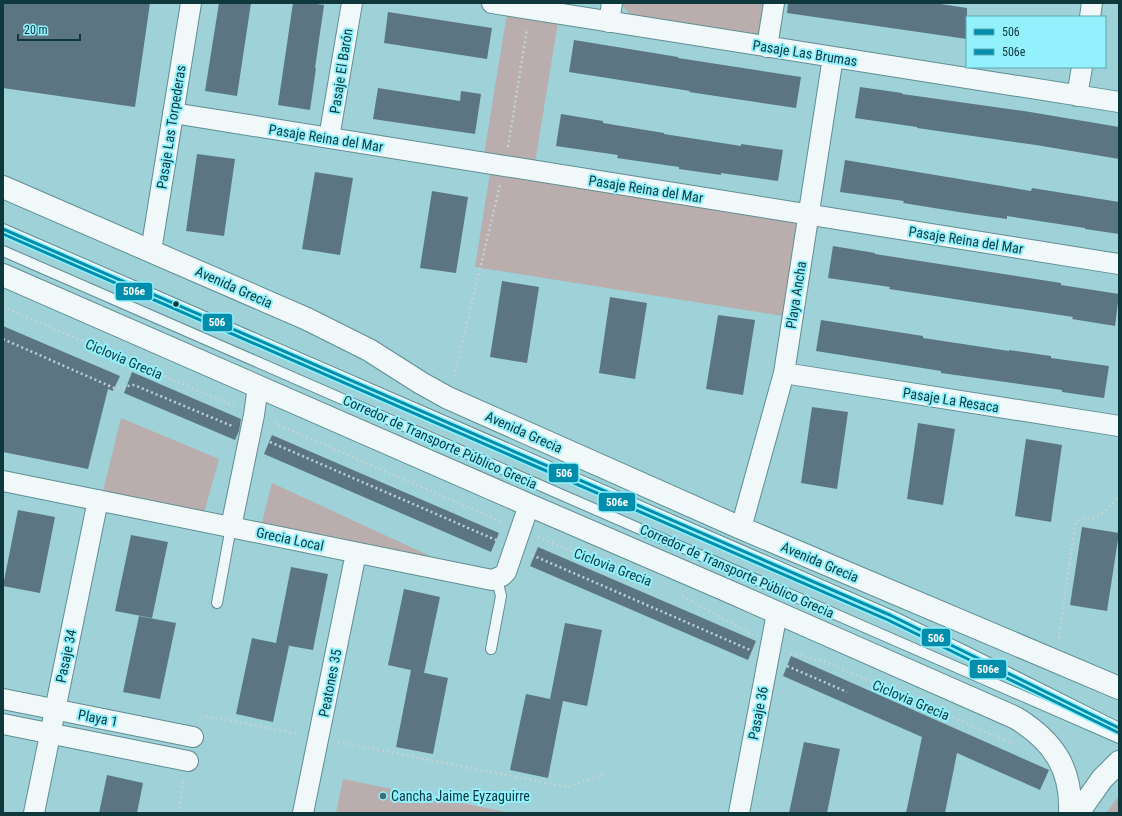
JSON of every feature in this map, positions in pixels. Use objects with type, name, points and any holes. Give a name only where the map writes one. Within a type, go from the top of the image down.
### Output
[{"type":"main road","name":"Avenida Grecia","points":[[3,187],[308,319],[369,350],[421,383],[448,398],[741,528],[1119,688]]},
{"type":"main road","points":[[4,276],[1016,718],[1048,743],[1056,753],[1062,764],[1068,782],[1071,798],[1070,813]]},
{"type":"main road","points":[[1078,813],[1102,779],[1119,762]]},
{"type":"street","name":"Pasaje Las Torpederas","points":[[151,251],[191,3]]},
{"type":"street","name":"Pasaje El Barón","points":[[329,138],[352,3]]},
{"type":"street","name":"Pasaje Las Brumas","points":[[492,3],[530,9],[610,12],[767,47],[1119,102]]},
{"type":"street","points":[[767,47],[774,3]]},
{"type":"street","points":[[1090,16],[1092,3]]},
{"type":"street","name":"Playa Ancha","points":[[741,528],[784,373],[833,57]]},
{"type":"street","points":[[1077,96],[1082,68]]},
{"type":"street","name":"Pasaje Reina del Mar","points":[[173,113],[1119,264]]},
{"type":"street","name":"Pasaje La Resaca","points":[[784,373],[1119,426]]},
{"type":"street","points":[[231,527],[258,386]]},
{"type":"street","name":"Grecia Local","points":[[3,481],[487,580],[497,579]]},
{"type":"street","name":"Pasaje 34","points":[[34,813],[98,500]]},
{"type":"street","points":[[497,579],[506,572],[528,505]]},
{"type":"street","name":"Peatones 35","points":[[303,813],[356,553]]},
{"type":"street","name":"Pasaje 36","points":[[739,813],[778,655],[777,613]]},
{"type":"street","name":"Playa 1","points":[[3,699],[193,737]]},
{"type":"street","name":"Playa 1","points":[[3,724],[188,761]]},
{"type":"lane","name":"Corredor de Transporte Público Grecia","points":[[3,229],[890,616],[965,651],[1119,728]]},
{"type":"lane","name":"Corredor de Transporte Público Grecia","points":[[3,251],[1119,738]]},
{"type":"lane","points":[[217,603],[231,527]]},
{"type":"lane","points":[[491,648],[502,596],[497,579]]},
{"type":"path","points":[[448,398],[504,166],[530,9]]},
{"type":"path","name":"Ciclovia Grecia","points":[[3,307],[237,407]]},
{"type":"path","points":[[3,339],[114,388],[134,385],[514,548],[778,655],[847,692]]},
{"type":"path","points":[[268,420],[503,522]]},
{"type":"path","points":[[1056,662],[1075,525],[1082,518],[1094,518],[1099,516],[1119,497]]},
{"type":"path","name":"Ciclovia Grecia","points":[[534,536],[598,562],[615,567]]},
{"type":"path","points":[[675,593],[755,635]]},
{"type":"path","name":"Ciclovia Grecia","points":[[778,655],[792,654],[826,662],[1015,744]]},
{"type":"path","points":[[193,737],[196,721],[206,716],[567,788],[604,774]]},
{"type":"path","points":[[178,813],[188,761]]},
{"type":"shaded area","points":[[620,3],[765,3],[759,38],[633,17]]},
{"type":"shaded area","points":[[507,13],[558,22],[535,163],[484,155]]},
{"type":"shaded area","points":[[490,173],[798,222],[783,316],[475,267]]},
{"type":"shaded area","points":[[121,418],[219,459],[204,513],[103,491]]},
{"type":"shaded area","points":[[272,483],[430,556],[426,565],[261,526]]},
{"type":"shaded area","name":"Cancha Jaime Eyzaguirre","points":[[343,779],[511,813],[336,813]]},
{"type":"shaded area","points":[[1119,796],[1119,813],[1106,813]]},
{"type":"building","points":[[3,3],[150,3],[135,107],[3,88]]},
{"type":"building","points":[[219,3],[251,3],[237,96],[205,91]]},
{"type":"building","points":[[293,3],[324,5],[310,110],[278,105]]},
{"type":"building","points":[[788,3],[934,3],[967,8],[966,39],[787,13]]},
{"type":"building","points":[[388,12],[492,28],[487,59],[384,43]]},
{"type":"building","points":[[574,40],[801,77],[796,108],[569,72]]},
{"type":"building","points":[[860,87],[1024,111],[1119,127],[1119,159],[855,118]]},
{"type":"building","points":[[378,88],[460,101],[461,91],[481,94],[475,134],[373,119]]},
{"type":"building","points":[[561,114],[664,134],[741,146],[741,144],[783,150],[778,181],[679,169],[679,167],[617,158],[618,155],[556,146]]},
{"type":"building","points":[[197,154],[235,159],[224,236],[186,231]]},
{"type":"building","points":[[845,160],[1031,191],[1032,188],[1119,202],[1119,234],[1007,216],[1007,219],[965,213],[903,203],[904,201],[840,192]]},
{"type":"building","points":[[315,172],[353,178],[340,255],[302,249]]},
{"type":"building","points":[[432,191],[468,197],[456,273],[420,268]]},
{"type":"building","points":[[833,246],[1061,283],[1061,285],[1119,294],[1115,326],[1072,319],[1073,317],[889,289],[890,287],[828,278]]},
{"type":"building","points":[[502,281],[539,287],[527,363],[490,357]]},
{"type":"building","points":[[610,297],[647,303],[635,379],[599,373]]},
{"type":"building","points":[[718,315],[755,320],[743,395],[706,389]]},
{"type":"building","points":[[821,320],[923,336],[923,338],[1051,356],[1051,358],[1109,366],[1104,398],[1062,392],[1062,390],[941,373],[941,371],[816,351]]},
{"type":"building","points":[[3,326],[120,376],[113,391],[108,389],[88,469],[3,452]]},
{"type":"building","points":[[132,372],[241,419],[239,431],[235,440],[124,393]]},
{"type":"building","points":[[812,407],[848,412],[837,489],[801,483]]},
{"type":"building","points":[[918,423],[955,429],[943,505],[907,499]]},
{"type":"building","points":[[272,435],[499,533],[491,552],[264,454]]},
{"type":"building","points":[[1026,439],[1062,445],[1051,522],[1015,516]]},
{"type":"building","points":[[18,510],[55,517],[40,593],[3,586]]},
{"type":"building","points":[[1082,527],[1119,533],[1107,611],[1070,605]]},
{"type":"building","points":[[131,535],[168,542],[152,618],[115,611]]},
{"type":"building","points":[[538,547],[756,641],[748,660],[530,566]]},
{"type":"building","points":[[291,567],[328,574],[313,650],[285,645],[289,646],[273,722],[236,714],[252,638],[276,643]]},
{"type":"building","points":[[404,589],[440,597],[424,673],[388,665]]},
{"type":"building","points":[[139,616],[176,623],[160,699],[123,692]]},
{"type":"building","points":[[565,623],[602,630],[587,706],[563,701],[548,778],[510,770],[526,694],[550,699]]},
{"type":"building","points":[[791,656],[1049,770],[1040,790],[957,753],[945,813],[906,813],[922,737],[783,676]]},
{"type":"building","points":[[411,670],[448,678],[433,754],[396,747]]},
{"type":"building","points":[[804,742],[840,749],[827,813],[789,813]]},
{"type":"building","points":[[107,775],[143,783],[137,813],[99,813]]},
{"type":"transit line","name":"506","points":[[3,229],[890,615],[1119,728]]},
{"type":"transit line","name":"506e","points":[[3,234],[888,620],[1117,732]]},
{"type":"place","name":"Cancha Jaime Eyzaguirre","points":[[383,796]]}]
